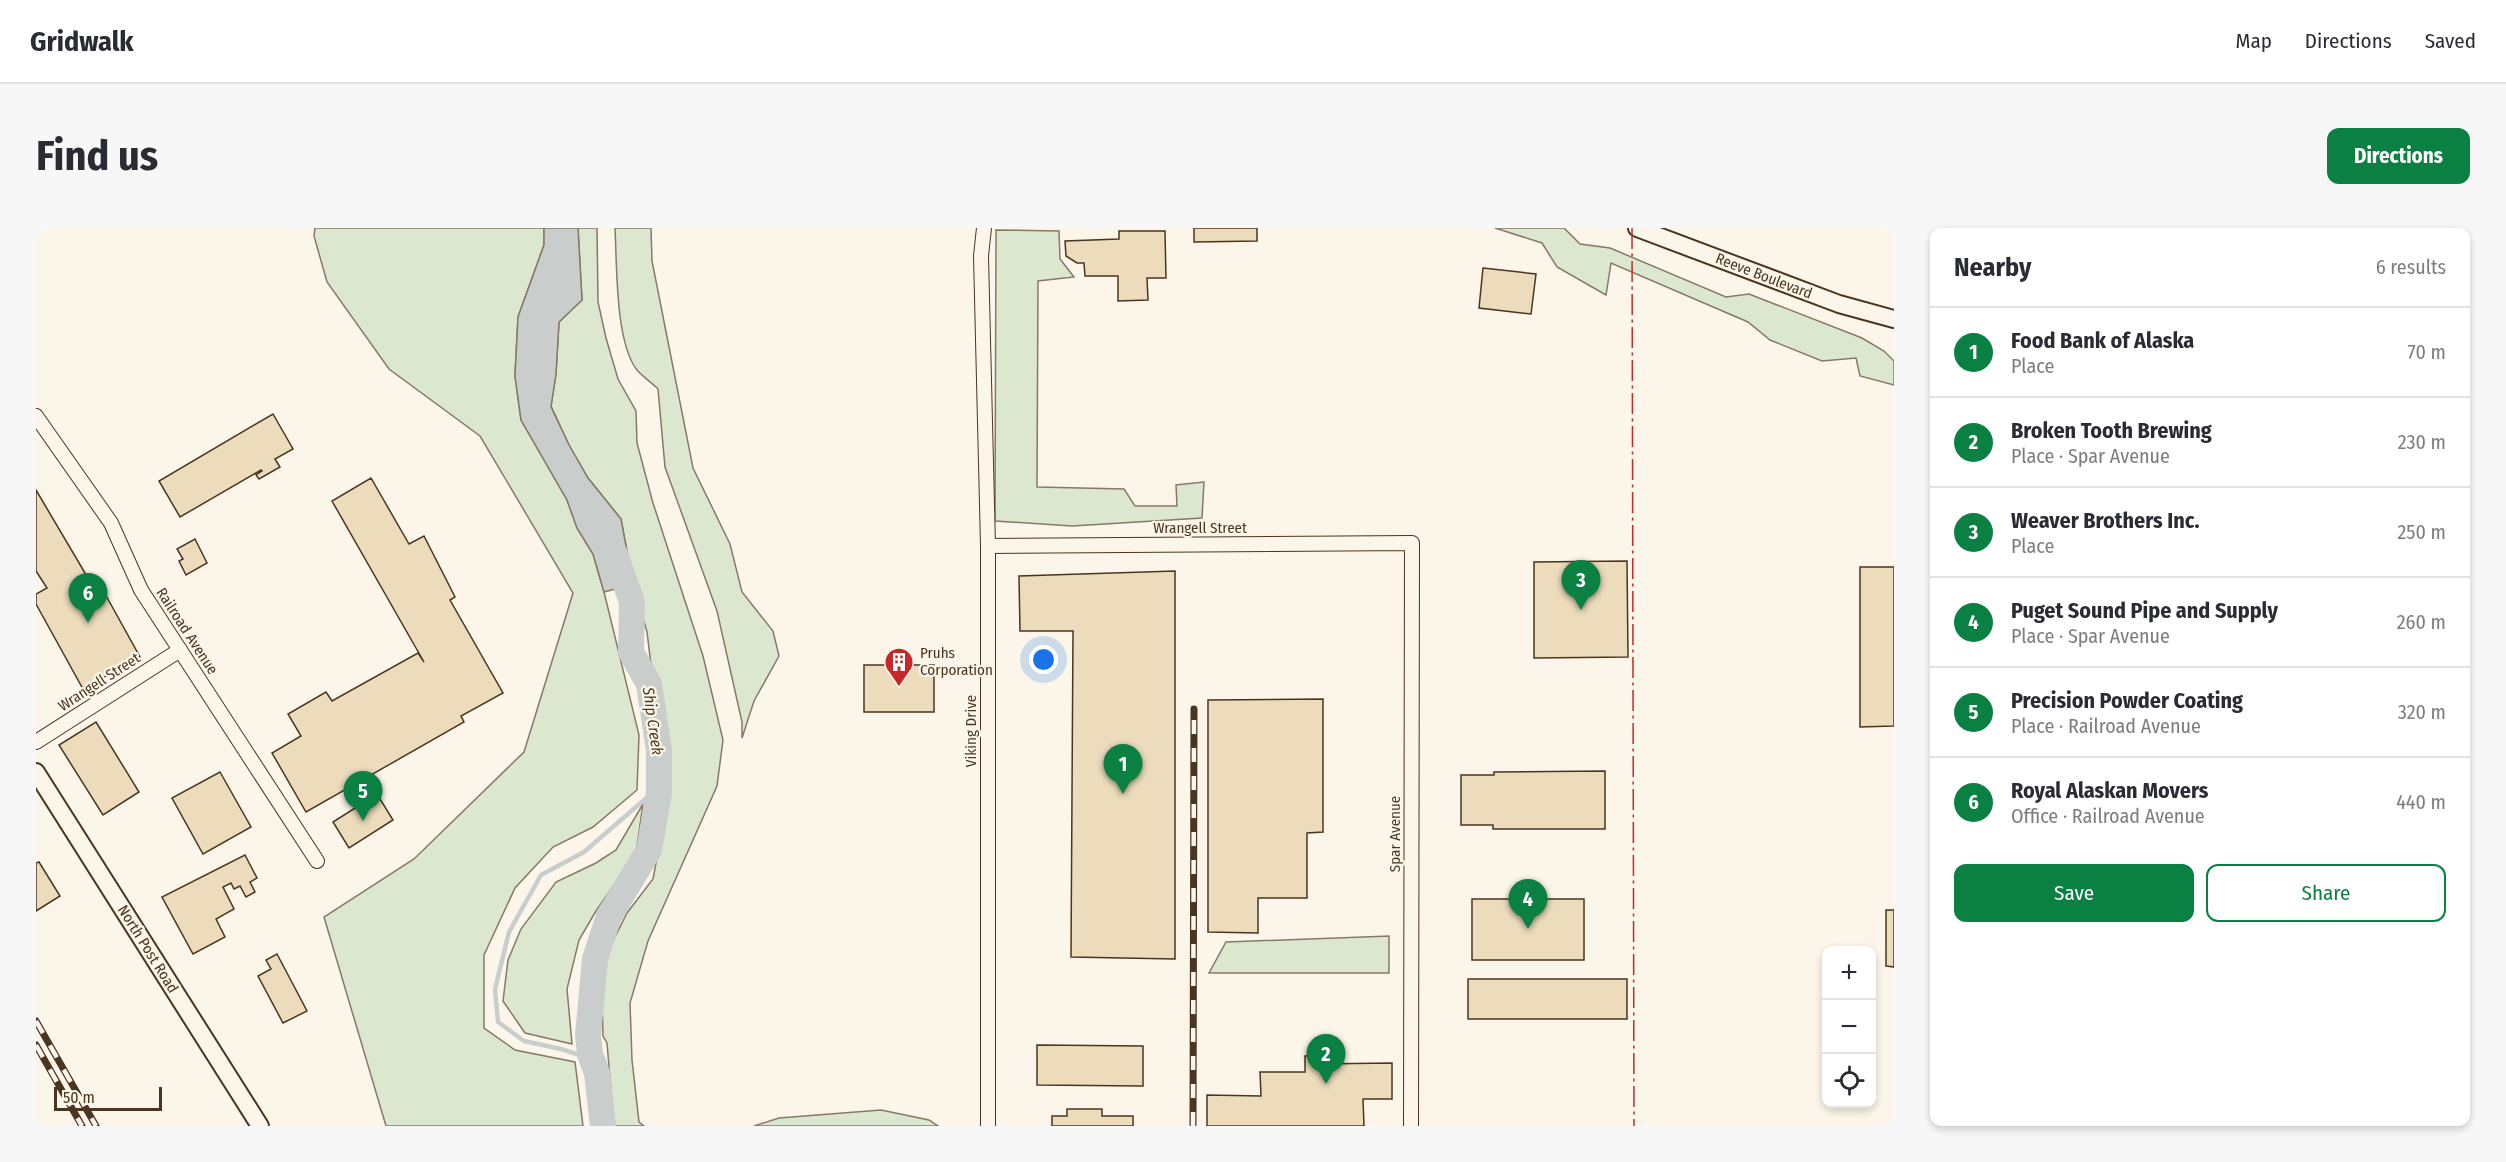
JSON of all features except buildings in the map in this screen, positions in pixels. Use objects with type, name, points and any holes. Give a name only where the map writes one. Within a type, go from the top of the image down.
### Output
[{"type":"street","name":"Viking Drive","points":[[984,228],[981,256],[988,546],[988,1126]]},
{"type":"street","name":"Reeve Boulevard","points":[[1637,228],[1839,304],[1894,319]]},
{"type":"street","name":"Railroad Avenue","points":[[36,416],[111,523],[141,590],[317,861]]},
{"type":"street","name":"Wrangell Street","points":[[988,546],[1412,543]]},
{"type":"street","name":"Spar Avenue","points":[[1411,1126],[1412,543]]},
{"type":"street","name":"Wrangell Street","points":[[36,742],[180,650]]},
{"type":"street","name":"North Post Road","points":[[36,772],[260,1126]]},
{"type":"green space","points":[[315,228],[544,228],[544,245],[518,317],[515,376],[521,420],[567,500],[577,528],[593,554],[639,735],[637,790],[593,827],[553,847],[515,888],[484,955],[484,1028],[515,1050],[575,1062],[583,1126],[386,1126],[324,917],[414,859],[524,752],[573,593],[480,436],[389,369],[327,282],[314,236]]},
{"type":"green space","points":[[578,228],[597,228],[598,302],[606,338],[618,379],[636,411],[637,443],[653,503],[703,656],[723,740],[717,786],[648,941],[630,1003],[632,1060],[639,1122],[644,1126],[614,1126],[607,1043],[603,1036],[602,1000],[607,953],[627,913],[653,879],[666,810],[665,733],[652,673],[647,632],[633,584],[621,519],[588,478],[569,445],[551,406],[556,374],[559,322],[582,300]]},
{"type":"green space","points":[[615,228],[651,228],[652,261],[693,468],[730,544],[742,592],[773,631],[779,656],[754,701],[742,738],[742,722],[717,611],[665,467],[658,389],[637,370],[625,341],[618,302]]},
{"type":"green space","points":[[1495,228],[1564,228],[1580,244],[1610,248],[1726,297],[1749,294],[1862,338],[1884,351],[1894,361],[1894,385],[1860,376],[1856,358],[1822,361],[1770,340],[1748,322],[1611,263],[1606,295],[1557,267],[1542,243]]},
{"type":"green space","points":[[996,230],[1059,231],[1060,259],[1074,277],[1038,281],[1037,487],[1124,489],[1135,506],[1177,506],[1176,485],[1204,482],[1202,518],[1072,526],[995,521]]},
{"type":"green space","points":[[643,804],[636,853],[579,940],[567,989],[572,1044],[525,1033],[503,1001],[508,960],[521,929],[556,882],[596,863],[616,850]]},
{"type":"green space","points":[[1389,936],[1389,973],[1209,973],[1226,942]]},
{"type":"green space","points":[[881,1110],[929,1120],[938,1126],[754,1126],[779,1118]]},
{"type":"shaded area","points":[[544,228],[578,228],[582,300],[559,322],[556,374],[551,407],[588,478],[621,519],[633,584],[604,592],[593,554],[577,528],[567,500],[521,420],[515,376],[518,317],[544,245]]},
{"type":"waterway","name":"Ship Creek","points":[[603,1126],[597,1073],[590,1054],[588,1035],[595,959],[609,916],[649,850],[659,793],[659,750],[649,684],[631,652],[632,602],[615,554]]},
{"type":"waterway","points":[[592,1059],[524,1041],[498,1022],[495,989],[509,932],[541,875],[584,852],[659,787]]},
{"type":"railway","points":[[1193,1126],[1194,709]]},
{"type":"railway","points":[[36,1021],[96,1126]]},
{"type":"railway","points":[[36,1045],[82,1126]]},
{"type":"power","points":[[1632,228],[1634,1126]]},
{"type":"place","name":"Weaver Brothers Inc.","points":[[1581,610]]},
{"type":"place","name":"Royal Alaskan Movers","points":[[88,623]]},
{"type":"place","name":"Pruhs Corporation","points":[[899,688]]},
{"type":"place","name":"Food Bank of Alaska","points":[[1123,794]]},
{"type":"place","name":"Precision Powder Coating","points":[[363,821]]},
{"type":"place","name":"Puget Sound Pipe and Supply","points":[[1528,929]]},
{"type":"place","name":"Broken Tooth Brewing","points":[[1326,1084]]}]
